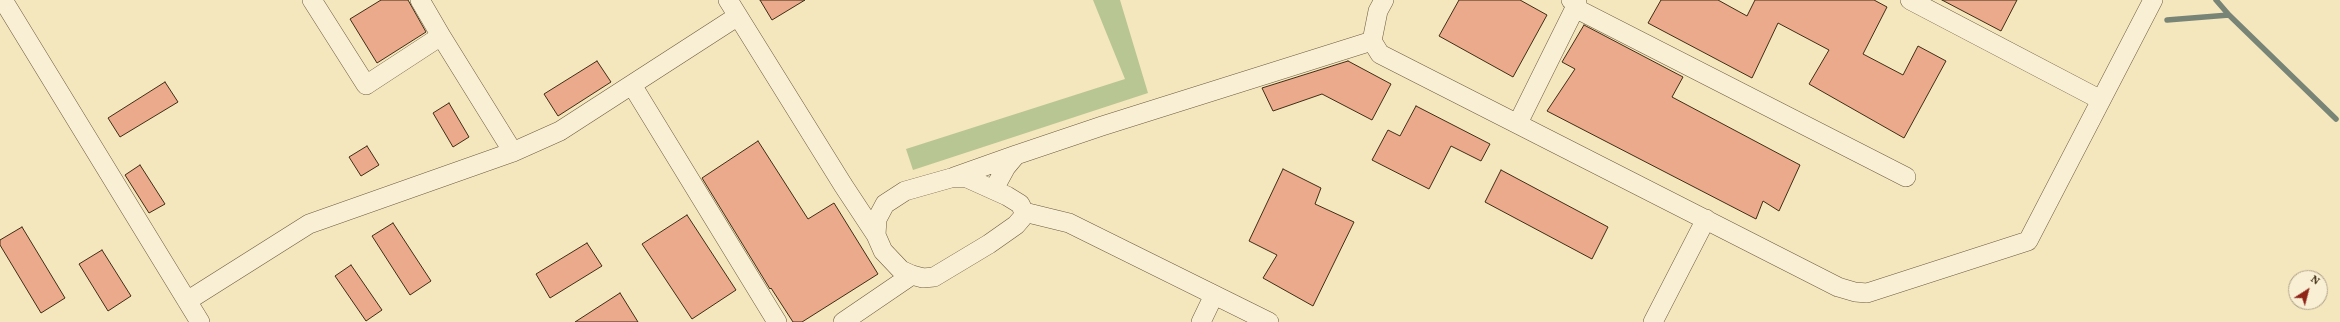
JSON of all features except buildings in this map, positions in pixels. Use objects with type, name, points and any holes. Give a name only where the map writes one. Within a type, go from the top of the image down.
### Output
[{"type":"street","points":[[3,0],[200,322]]},
{"type":"street","points":[[15,20],[21,0]]},
{"type":"street","points":[[312,0],[366,85],[441,36]]},
{"type":"street","points":[[420,0],[513,152]]},
{"type":"street","points":[[1384,0],[1378,11],[1372,41],[1380,54],[1706,219],[1838,288],[1867,293],[2028,241],[2153,0]]},
{"type":"street","points":[[1910,0],[2101,100]]},
{"type":"street","points":[[1518,123],[1573,4],[1906,177]]},
{"type":"street","points":[[187,301],[309,224],[513,152],[560,131],[632,84],[733,8],[843,185],[876,235],[883,251],[901,270],[923,278],[934,277],[1016,225],[1022,218],[1024,212],[1020,204],[994,189],[967,178],[951,178]]},
{"type":"street","points":[[843,185],[859,204],[867,206],[876,204],[905,191],[951,178],[1102,126],[1372,41]]},
{"type":"street","points":[[632,84],[777,322]]},
{"type":"street","points":[[994,189],[1006,166],[1016,155]]},
{"type":"street","points":[[876,235],[877,219],[885,204],[905,191]]},
{"type":"street","points":[[1024,212],[1069,223],[1269,322]]},
{"type":"street","points":[[1653,322],[1706,219]]},
{"type":"street","points":[[843,322],[912,275]]},
{"type":"street","points":[[1201,322],[1214,295]]},
{"type":"green space","points":[[1093,0],[1120,0],[1148,93],[913,170],[906,149],[1125,79]]},
{"type":"waterway","points":[[2216,0],[2229,15]]},
{"type":"waterway","points":[[2167,20],[2229,15],[2336,119]]}]
